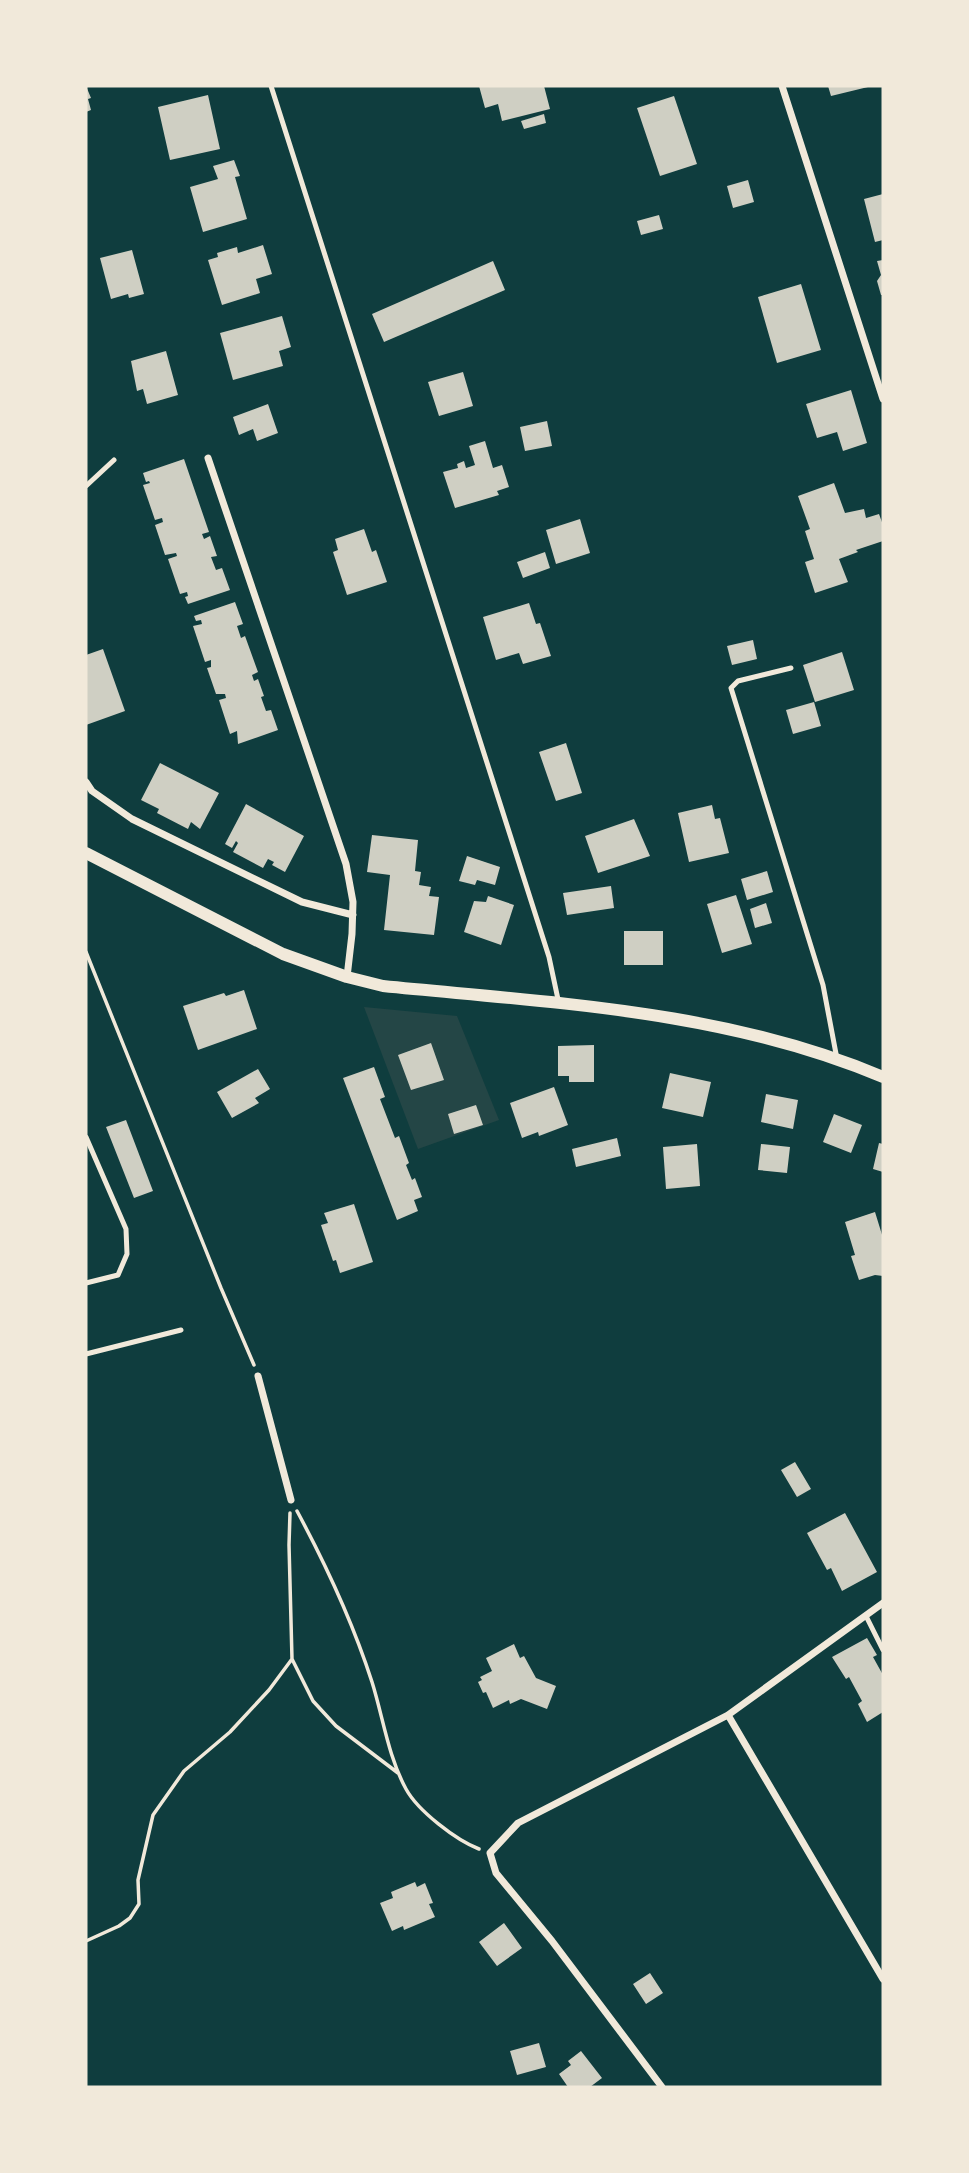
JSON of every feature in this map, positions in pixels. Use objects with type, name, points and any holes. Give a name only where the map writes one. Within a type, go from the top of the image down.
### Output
[{"type":"street","points":[[782,86],[883,399]]},
{"type":"street","points":[[208,458],[346,863],[353,902],[347,977]]},
{"type":"street","points":[[86,782],[92,791],[132,819],[302,902],[353,915]]},
{"type":"street","points":[[86,853],[282,954],[347,977],[383,986],[666,1015],[777,1041],[837,1059],[883,1077]]},
{"type":"street","points":[[258,1376],[291,1500]]},
{"type":"street","points":[[662,2087],[552,1941],[496,1873],[490,1853],[518,1824],[728,1714],[883,1603]]},
{"type":"street","points":[[728,1714],[883,1979]]},
{"type":"lane","points":[[271,86],[548,957],[559,1003]]},
{"type":"lane","points":[[86,486],[114,460]]},
{"type":"lane","points":[[791,668],[738,681],[731,688],[823,985],[837,1059]]},
{"type":"lane","points":[[86,1137],[126,1229],[127,1254],[118,1275],[86,1283]]},
{"type":"lane","points":[[86,1354],[181,1330]]},
{"type":"lane","points":[[866,1616],[883,1650]]},
{"type":"path","points":[[86,952],[220,1288],[258,1376]]},
{"type":"path","points":[[291,1500],[289,1545],[292,1659],[313,1700],[336,1726],[400,1773]]},
{"type":"path","points":[[291,1500],[316,1546],[344,1610],[371,1680],[407,1791],[428,1815],[469,1845],[490,1853]]},
{"type":"path","points":[[86,1941],[130,1918],[139,1904],[138,1880],[153,1815],[184,1771],[230,1732],[269,1690],[292,1659]]},
{"type":"shaded area","points":[[364,1007],[457,1016],[499,1120],[418,1149]]},
{"type":"building","points":[[86,86],[91,98],[88,99],[91,110],[86,112]]},
{"type":"building","points":[[479,86],[544,86],[550,109],[502,121],[498,104],[485,108]]},
{"type":"building","points":[[828,86],[868,86],[868,87],[831,96]]},
{"type":"building","points":[[208,95],[220,149],[170,160],[158,107]]},
{"type":"building","points":[[674,96],[697,164],[660,176],[637,108]]},
{"type":"building","points":[[544,114],[546,123],[524,129],[521,121]]},
{"type":"building","points":[[234,160],[240,176],[235,177],[247,219],[203,232],[190,187],[218,179],[213,166]]},
{"type":"building","points":[[748,180],[754,202],[733,208],[727,186]]},
{"type":"building","points":[[883,194],[883,240],[875,242],[864,199]]},
{"type":"building","points":[[659,215],[663,229],[641,235],[637,221]]},
{"type":"building","points":[[263,245],[272,274],[256,279],[260,293],[222,305],[208,260],[218,257],[217,253],[237,247],[238,253]]},
{"type":"building","points":[[132,250],[144,294],[129,298],[128,294],[111,299],[100,258]]},
{"type":"building","points":[[883,260],[881,295],[877,281],[881,275],[877,261]]},
{"type":"building","points":[[493,261],[505,290],[384,342],[372,314]]},
{"type":"building","points":[[801,284],[821,350],[777,363],[758,297]]},
{"type":"building","points":[[282,316],[291,347],[279,351],[283,366],[233,380],[220,333]]},
{"type":"building","points":[[166,351],[178,395],[147,404],[143,389],[137,391],[131,361]]},
{"type":"building","points":[[463,372],[473,406],[439,416],[428,382]]},
{"type":"building","points":[[851,390],[867,443],[843,451],[837,432],[817,438],[806,404]]},
{"type":"building","points":[[268,404],[278,433],[257,441],[253,429],[239,435],[233,417]]},
{"type":"building","points":[[547,421],[552,446],[525,451],[520,427]]},
{"type":"building","points":[[485,441],[493,468],[502,465],[509,487],[497,491],[499,495],[455,508],[443,472],[458,468],[457,464],[464,461],[466,468],[475,465],[469,446]]},
{"type":"building","points":[[184,459],[209,532],[202,534],[204,539],[210,536],[217,556],[211,557],[216,570],[222,568],[230,590],[188,604],[185,597],[188,596],[187,592],[180,594],[168,559],[177,556],[176,553],[165,555],[155,525],[163,522],[162,518],[155,520],[143,485],[150,483],[146,482],[143,473]]},
{"type":"building","points":[[834,483],[845,513],[864,509],[866,518],[879,514],[883,525],[883,541],[839,559],[848,582],[815,593],[805,562],[814,559],[805,531],[810,529],[798,496]]},
{"type":"building","points":[[580,519],[590,553],[556,564],[546,530]]},
{"type":"building","points":[[364,529],[372,552],[376,550],[387,582],[347,595],[333,552],[338,550],[335,539]]},
{"type":"building","points":[[545,552],[550,568],[523,578],[517,562]]},
{"type":"building","points":[[235,602],[243,624],[237,626],[241,638],[245,636],[258,672],[252,675],[254,681],[258,679],[266,711],[271,710],[278,730],[238,744],[237,731],[230,734],[219,700],[226,698],[225,694],[216,694],[207,668],[211,667],[211,660],[205,662],[193,626],[202,624],[201,620],[196,621],[194,616]]},
{"type":"building","points":[[529,603],[536,624],[540,623],[551,656],[523,664],[519,653],[496,660],[483,617]]},
{"type":"building","points":[[753,640],[757,659],[732,665],[727,646]]},
{"type":"building","points":[[103,649],[125,711],[86,725],[86,655]]},
{"type":"building","points":[[842,652],[854,690],[815,702],[803,665]]},
{"type":"building","points":[[814,702],[821,726],[793,734],[786,710]]},
{"type":"building","points":[[566,743],[582,793],[556,801],[539,752]]},
{"type":"building","points":[[160,763],[219,793],[200,829],[191,822],[188,829],[157,813],[159,809],[141,800]]},
{"type":"building","points":[[246,804],[304,836],[285,872],[272,865],[274,862],[268,859],[263,868],[233,852],[238,843],[236,841],[232,848],[225,844]]},
{"type":"building","points":[[712,805],[715,819],[720,818],[729,853],[689,862],[678,813]]},
{"type":"building","points":[[634,819],[650,856],[598,873],[585,836]]},
{"type":"building","points":[[372,835],[418,840],[415,871],[421,872],[419,885],[431,887],[429,896],[439,897],[434,935],[384,930],[390,875],[367,872]]},
{"type":"building","points":[[467,856],[500,867],[495,885],[477,880],[475,885],[459,881]]},
{"type":"building","points":[[767,871],[773,892],[747,900],[741,879]]},
{"type":"building","points":[[611,886],[614,908],[567,915],[563,893]]},
{"type":"building","points":[[736,895],[752,944],[722,953],[707,904]]},
{"type":"building","points":[[488,896],[514,905],[501,945],[464,932],[474,901],[486,902]]},
{"type":"building","points":[[766,903],[772,923],[755,928],[750,909]]},
{"type":"building","points":[[624,931],[663,931],[663,965],[624,965]]},
{"type":"building","points":[[244,990],[257,1029],[198,1050],[183,1006],[224,993],[226,996]]},
{"type":"building","points":[[431,1043],[444,1080],[411,1090],[398,1055]]},
{"type":"building","points":[[594,1045],[594,1082],[569,1082],[569,1076],[558,1076],[558,1046]]},
{"type":"building","points":[[374,1067],[385,1097],[380,1099],[395,1138],[399,1136],[409,1163],[406,1165],[412,1180],[415,1178],[422,1197],[414,1200],[418,1211],[397,1220],[343,1078]]},
{"type":"building","points":[[258,1069],[270,1089],[255,1098],[259,1103],[232,1118],[217,1092]]},
{"type":"building","points":[[670,1073],[711,1082],[703,1117],[662,1108]]},
{"type":"building","points":[[554,1087],[568,1125],[539,1136],[538,1132],[522,1138],[510,1103]]},
{"type":"building","points":[[766,1094],[798,1100],[793,1129],[761,1122]]},
{"type":"building","points":[[476,1105],[483,1125],[454,1134],[448,1114]]},
{"type":"building","points":[[834,1114],[862,1125],[851,1153],[823,1142]]},
{"type":"building","points":[[126,1120],[153,1191],[134,1198],[106,1127]]},
{"type":"building","points":[[617,1138],[621,1156],[576,1167],[572,1149]]},
{"type":"building","points":[[879,1143],[883,1144],[883,1172],[873,1169]]},
{"type":"building","points":[[697,1144],[700,1186],[666,1189],[663,1147]]},
{"type":"building","points":[[761,1144],[790,1147],[787,1173],[758,1170]]},
{"type":"building","points":[[354,1204],[373,1262],[340,1273],[321,1225],[328,1223],[324,1213]]},
{"type":"building","points":[[875,1212],[883,1238],[883,1276],[875,1275],[859,1280],[851,1256],[855,1255],[845,1222]]},
{"type":"building","points":[[795,1462],[811,1489],[797,1497],[781,1470]]},
{"type":"building","points":[[845,1513],[877,1572],[842,1591],[831,1568],[827,1570],[807,1533]]},
{"type":"building","points":[[867,1638],[877,1655],[873,1657],[883,1675],[883,1712],[867,1722],[858,1704],[862,1701],[849,1677],[846,1679],[832,1657]]},
{"type":"building","points":[[514,1644],[520,1658],[524,1656],[536,1678],[556,1686],[547,1709],[521,1699],[510,1704],[509,1700],[493,1708],[486,1692],[483,1693],[478,1682],[482,1680],[480,1677],[492,1671],[486,1658]]},
{"type":"building","points":[[415,1882],[417,1887],[425,1883],[435,1917],[404,1930],[403,1926],[392,1931],[380,1903],[393,1898],[391,1892]]},
{"type":"building","points":[[504,1923],[522,1948],[497,1966],[479,1942]]},
{"type":"building","points":[[650,1973],[663,1993],[646,2004],[633,1984]]},
{"type":"building","points":[[539,2043],[546,2067],[517,2075],[510,2051]]},
{"type":"building","points":[[581,2051],[602,2078],[590,2087],[568,2087],[559,2074],[571,2065],[568,2061]]}]
